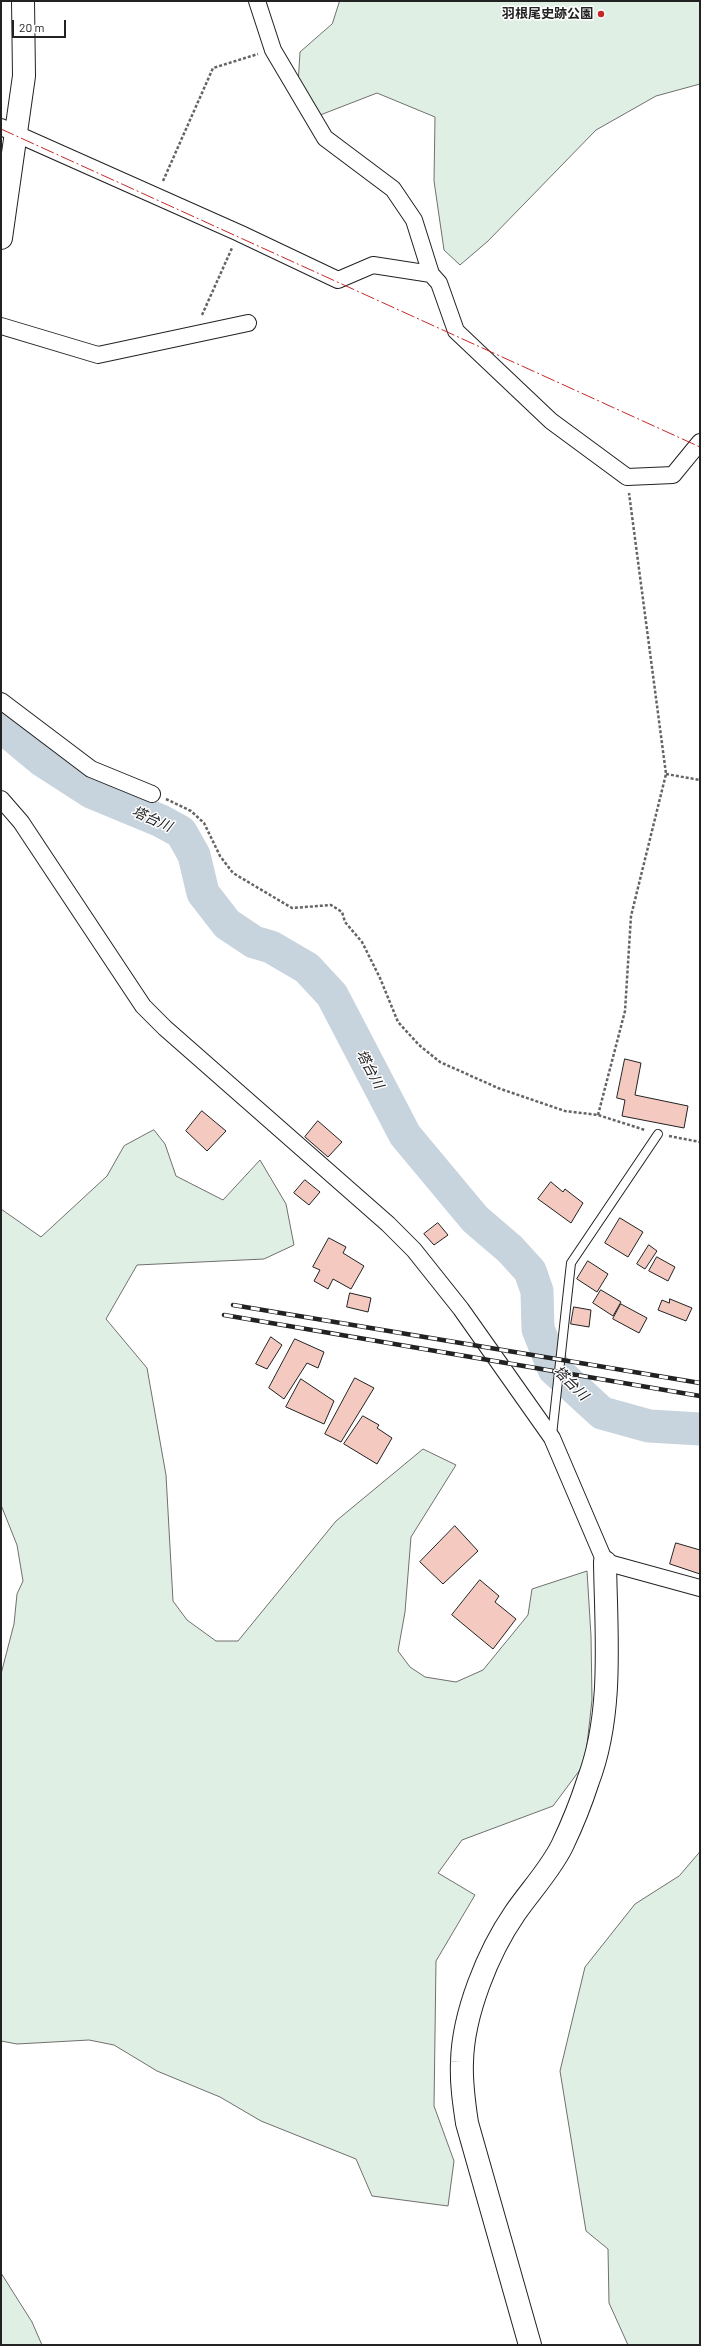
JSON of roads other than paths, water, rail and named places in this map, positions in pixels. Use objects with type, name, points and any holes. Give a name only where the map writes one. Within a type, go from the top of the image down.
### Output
[{"type":"street","points":[[1,238],[9,130],[24,76],[23,1]]},
{"type":"street","points":[[257,1],[273,50],[325,138],[393,189],[414,220],[431,274],[439,283],[456,331],[551,421],[627,477],[673,476],[700,442]]},
{"type":"street","points":[[9,130],[239,232],[338,280],[373,265],[431,274]]},
{"type":"street","points":[[1,326],[98,355],[248,323]]},
{"type":"street","points":[[1,701],[91,769],[152,794]]},
{"type":"street","points":[[1,798],[21,822],[143,1006],[171,1034],[388,1224],[414,1250],[461,1309],[552,1438],[605,1562],[606,1651],[603,1708],[598,1745],[589,1780],[562,1846],[545,1873],[515,1913],[485,1970],[464,2038],[462,2090],[467,2123],[530,2345]]},
{"type":"street","points":[[605,1562],[700,1588]]},
{"type":"lane","points":[[552,1438],[571,1263],[658,1134]]},
{"type":"waterway","name":"塔台川","points":[[1,726],[43,761],[91,792],[161,821],[181,832],[194,855],[203,893],[227,924],[254,942],[271,947],[307,968],[332,995],[405,1135],[475,1219],[510,1249],[530,1271],[537,1291],[538,1329],[554,1369],[602,1413],[649,1426],[700,1429]]},
{"type":"railway","points":[[233,1305],[700,1383]]},
{"type":"railway","points":[[224,1315],[700,1396]]},
{"type":"place","name":"羽根尾史跡公園","points":[[601,14]]}]
